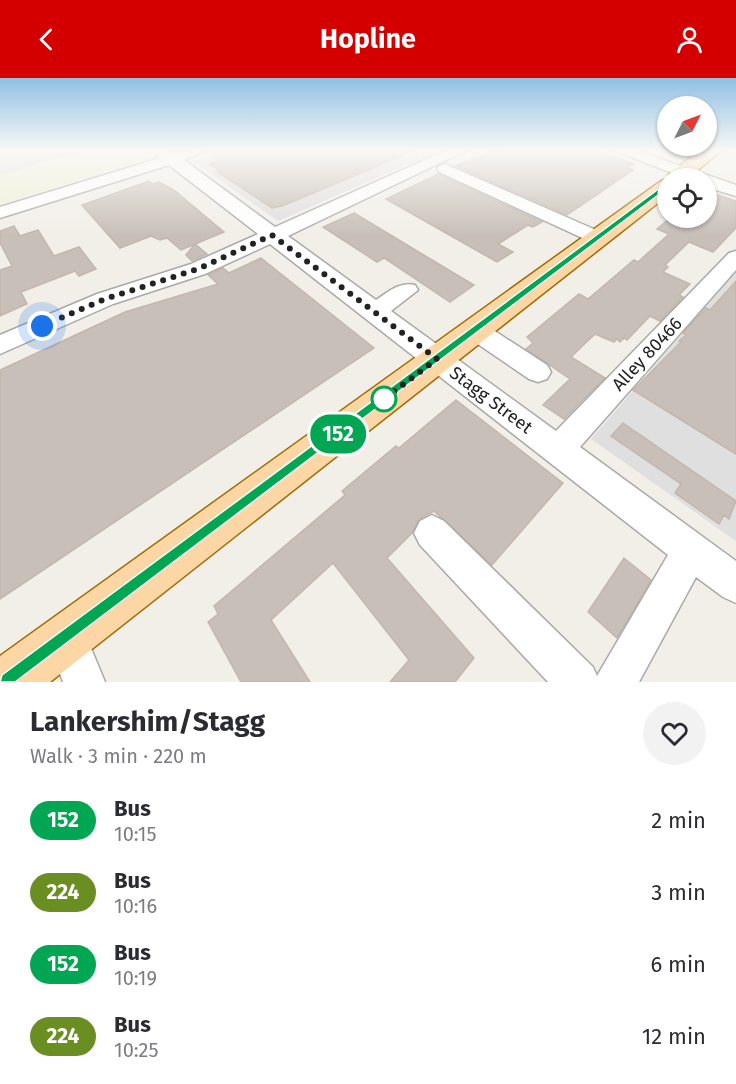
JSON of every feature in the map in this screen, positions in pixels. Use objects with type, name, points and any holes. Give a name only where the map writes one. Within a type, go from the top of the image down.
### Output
[{"type":"main road","points":[[8,682],[475,330],[603,226],[657,193]]},
{"type":"street","points":[[0,213],[100,178]]},
{"type":"street","name":"Stagg Street","points":[[197,178],[736,584]]},
{"type":"street","points":[[0,345],[105,299],[198,269],[407,178]]},
{"type":"street","points":[[470,178],[603,226]]},
{"type":"street","points":[[507,178],[514,182]]},
{"type":"street","points":[[717,185],[736,191]]},
{"type":"street","name":"Alley 80466","points":[[558,450],[736,257]]},
{"type":"street","points":[[373,312],[407,290]]},
{"type":"street","points":[[475,330],[538,372]]},
{"type":"street","points":[[432,533],[578,682]]},
{"type":"street","points":[[616,682],[691,550]]},
{"type":"street","points":[[67,638],[84,682]]},
{"type":"shaded area","points":[[217,178],[376,178],[278,221]]},
{"type":"shaded area","points":[[736,272],[736,541],[591,439]]},
{"type":"green space","points":[[0,178],[83,178],[0,204]]},
{"type":"building","points":[[227,178],[349,178],[282,206],[272,208]]},
{"type":"building","points":[[429,178],[447,178],[542,222],[533,227],[528,225],[498,244],[513,252],[497,262],[386,199]]},
{"type":"building","points":[[484,178],[621,178],[567,215]]},
{"type":"building","points":[[149,181],[152,184],[159,182],[174,190],[224,232],[181,250],[167,238],[160,240],[151,236],[120,248],[82,205]]},
{"type":"building","points":[[717,195],[736,201],[736,228],[713,252],[689,242],[665,265],[668,267],[663,272],[690,284],[679,295],[683,297],[660,321],[650,316],[627,340],[624,338],[620,342],[617,339],[614,342],[595,334],[571,357],[605,378],[564,419],[543,405],[570,379],[526,349],[533,343],[527,337],[579,294],[588,299],[634,260],[638,262],[669,234],[657,229],[717,228]]},
{"type":"building","points":[[354,213],[474,285],[450,302],[384,258],[377,262],[323,227]]},
{"type":"building","points":[[14,226],[20,236],[38,230],[54,256],[79,247],[96,269],[79,276],[75,271],[21,292],[27,304],[0,316],[0,270],[12,266],[0,243],[0,231]]},
{"type":"building","points":[[195,244],[207,254],[192,261],[186,255]]},
{"type":"building","points":[[261,258],[374,348],[0,599],[0,370],[125,312],[218,284],[208,275],[223,268],[229,273]]},
{"type":"building","points":[[736,281],[736,454],[633,390],[681,342],[679,341],[686,335],[683,333],[706,308],[710,310]]},
{"type":"building","points":[[456,400],[563,483],[492,565],[434,511],[419,519],[412,533],[387,558],[474,658],[455,682],[390,682],[409,660],[333,563],[271,620],[310,682],[241,682],[208,622],[218,614],[214,606],[345,495],[342,491],[396,446],[399,448]]},
{"type":"building","points":[[623,423],[736,501],[729,519],[724,515],[719,524],[675,493],[681,484],[611,436]]},
{"type":"building","points":[[624,558],[651,580],[617,638],[588,612]]},
{"type":"bus line","name":"152","points":[[9,682],[657,193]]},
{"type":"route","points":[[42,326],[105,299],[198,269],[272,235],[437,359],[384,399]]}]
